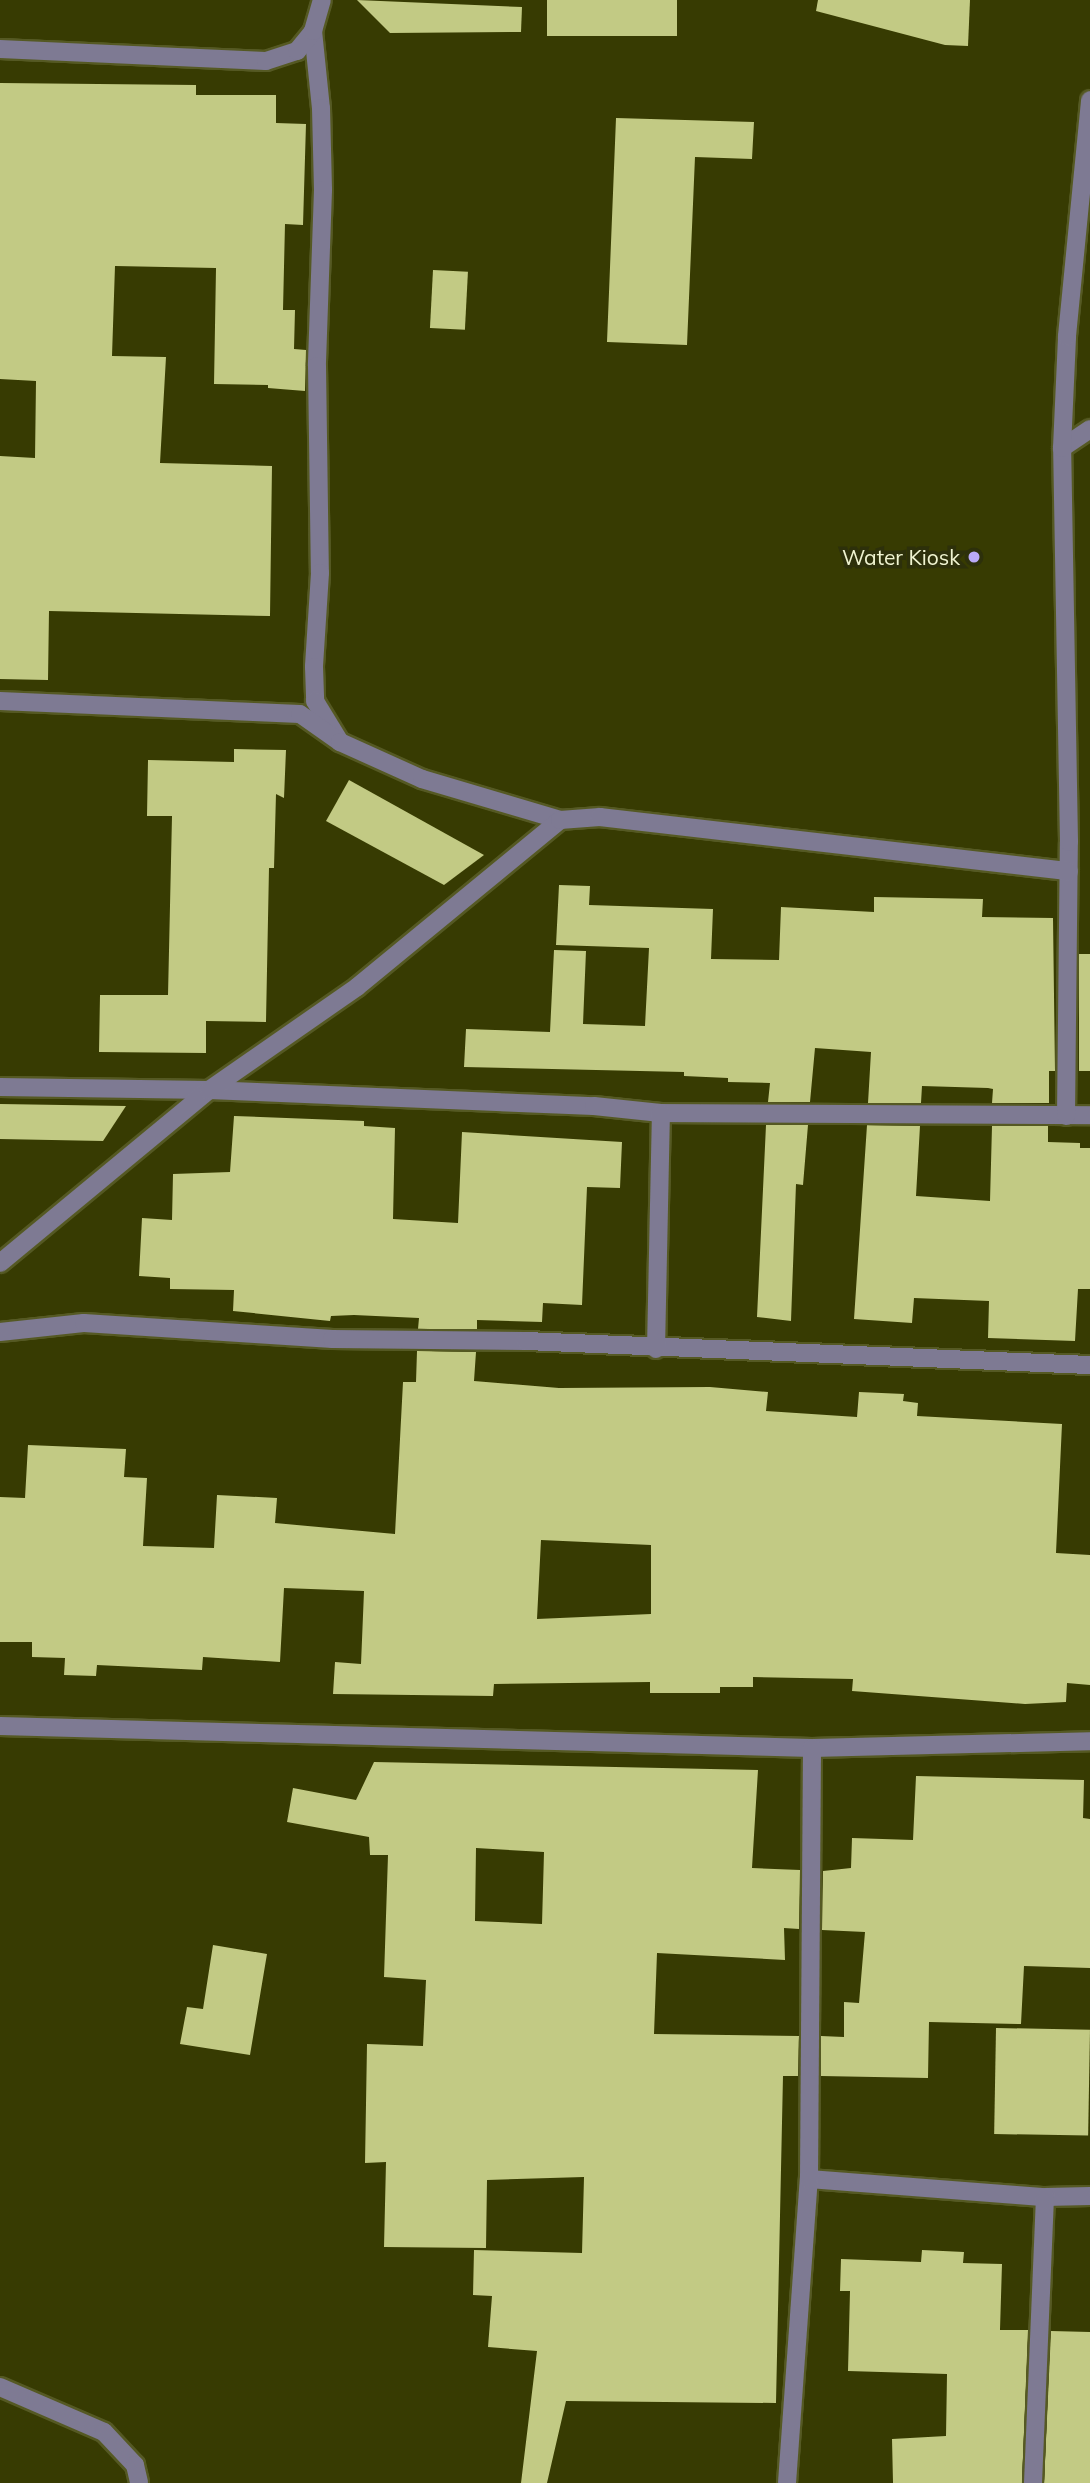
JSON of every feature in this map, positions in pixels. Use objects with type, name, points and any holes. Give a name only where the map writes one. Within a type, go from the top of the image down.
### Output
[{"type":"street","points":[[0,49],[265,61],[298,51],[313,31],[323,0]]},
{"type":"street","points":[[313,31],[321,108],[323,190],[317,366],[320,573],[314,667],[315,701],[340,742]]},
{"type":"street","points":[[1066,1116],[1069,871],[1062,449],[1067,335],[1090,100]]},
{"type":"street","points":[[1062,449],[1090,429]]},
{"type":"street","points":[[0,701],[300,714],[340,742],[422,779],[560,820],[600,817],[1069,871]]},
{"type":"street","points":[[0,1263],[209,1090],[357,988],[560,820]]},
{"type":"street","points":[[0,1087],[209,1090],[594,1106],[661,1113],[1090,1115]]},
{"type":"street","points":[[656,1349],[661,1113]]},
{"type":"street","points":[[0,1332],[83,1322],[332,1339],[526,1340],[656,1349],[1090,1365]]},
{"type":"street","points":[[0,1726],[812,1748],[1090,1741]]},
{"type":"street","points":[[787,2483],[809,2179],[812,1748]]},
{"type":"street","points":[[809,2179],[1045,2197],[1090,2196]]},
{"type":"street","points":[[1033,2483],[1045,2197]]},
{"type":"street","points":[[0,2387],[104,2432],[135,2465],[139,2483]]},
{"type":"building","points":[[357,0],[522,7],[521,32],[390,33]]},
{"type":"building","points":[[547,0],[677,0],[677,36],[547,36]]},
{"type":"building","points":[[818,0],[970,0],[968,46],[945,45],[816,11]]},
{"type":"building","points":[[0,83],[196,85],[196,95],[276,95],[276,123],[306,124],[303,225],[285,224],[283,310],[295,310],[294,349],[306,350],[305,391],[268,388],[268,385],[214,384],[216,268],[115,266],[112,356],[166,357],[160,463],[272,466],[270,616],[49,611],[48,680],[0,679],[0,456],[35,458],[36,381],[0,379]]},
{"type":"building","points":[[616,118],[754,122],[752,159],[695,157],[687,345],[607,342]]},
{"type":"building","points":[[433,270],[468,272],[465,330],[430,328]]},
{"type":"building","points":[[234,749],[286,750],[284,798],[276,794],[274,868],[269,868],[266,1022],[206,1021],[206,1053],[99,1052],[100,995],[168,995],[172,816],[147,816],[148,760],[234,762]]},
{"type":"building","points":[[349,780],[484,855],[444,885],[326,821]]},
{"type":"building","points":[[559,885],[590,886],[589,905],[713,909],[711,959],[779,960],[781,907],[874,912],[874,897],[983,899],[982,917],[1053,918],[1055,1071],[1049,1071],[1049,1103],[992,1103],[993,1089],[922,1086],[921,1103],[868,1103],[871,1052],[815,1048],[810,1102],[768,1102],[770,1083],[728,1082],[728,1078],[684,1076],[684,1072],[464,1067],[466,1029],[550,1032],[554,950],[586,951],[583,1024],[645,1026],[649,948],[556,945]]},
{"type":"building","points":[[1079,954],[1090,954],[1090,1071],[1079,1071]]},
{"type":"building","points":[[0,1104],[126,1106],[103,1141],[0,1139]]},
{"type":"building","points":[[234,1116],[364,1121],[364,1126],[395,1128],[393,1219],[458,1223],[462,1132],[622,1142],[620,1188],[587,1187],[582,1305],[543,1303],[542,1322],[477,1320],[477,1329],[418,1329],[419,1318],[354,1315],[331,1316],[330,1321],[233,1311],[234,1290],[170,1289],[170,1278],[139,1276],[142,1218],[172,1220],[173,1174],[230,1172]]},
{"type":"building","points":[[766,1125],[808,1125],[803,1185],[796,1184],[791,1321],[757,1317]]},
{"type":"building","points":[[867,1125],[920,1126],[916,1196],[990,1201],[992,1126],[1048,1126],[1048,1142],[1080,1143],[1080,1148],[1090,1148],[1090,1289],[1078,1289],[1075,1341],[988,1338],[989,1301],[914,1298],[912,1323],[854,1319]]},
{"type":"building","points":[[417,1351],[476,1352],[474,1381],[559,1388],[710,1387],[768,1392],[766,1411],[857,1417],[859,1392],[904,1394],[903,1401],[918,1403],[917,1416],[1062,1424],[1056,1553],[1090,1555],[1090,1685],[1067,1683],[1066,1702],[1025,1704],[852,1691],[853,1679],[753,1677],[753,1687],[720,1687],[720,1693],[650,1693],[650,1682],[494,1684],[493,1696],[333,1694],[335,1662],[361,1664],[364,1591],[284,1588],[280,1662],[203,1657],[202,1670],[97,1665],[96,1676],[64,1675],[65,1658],[32,1657],[32,1642],[0,1642],[0,1497],[25,1498],[28,1445],[126,1449],[124,1477],[147,1478],[143,1546],[214,1548],[217,1495],[277,1498],[275,1523],[395,1534],[403,1382],[416,1382]],"holes":[[[541,1540],[651,1545],[651,1614],[537,1619]]]},
{"type":"building","points":[[374,1762],[758,1770],[752,1868],[800,1870],[799,1929],[784,1928],[785,1960],[657,1953],[654,2034],[799,2036],[798,2076],[783,2076],[776,2403],[566,2401],[547,2483],[521,2483],[537,2351],[488,2347],[492,2296],[473,2295],[474,2250],[582,2253],[584,2177],[487,2180],[486,2248],[384,2247],[386,2162],[365,2163],[367,2044],[423,2046],[426,1980],[384,1977],[388,1855],[370,1855],[369,1837],[287,1822],[293,1788],[356,1800]],"holes":[[[476,1848],[544,1852],[542,1924],[475,1921]]]},
{"type":"building","points":[[916,1776],[1084,1780],[1083,1818],[1090,1819],[1090,1968],[1024,1966],[1021,2024],[929,2022],[928,2078],[821,2076],[821,2036],[844,2037],[844,2002],[859,2003],[865,1932],[822,1930],[823,1871],[851,1868],[852,1838],[913,1840]]},
{"type":"building","points":[[213,1945],[267,1954],[250,2055],[180,2044],[187,2007],[203,2009]]},
{"type":"building","points":[[996,2028],[1090,2030],[1088,2136],[994,2134]]},
{"type":"building","points":[[922,2250],[964,2252],[963,2263],[1002,2264],[1000,2330],[1028,2330],[1022,2483],[893,2483],[892,2439],[946,2436],[947,2374],[848,2371],[850,2291],[840,2291],[841,2259],[921,2262]]},
{"type":"building","points":[[1051,2331],[1090,2332],[1090,2483],[1044,2483]]},
{"type":"place","name":"Water Kiosk","points":[[974,557]]}]
